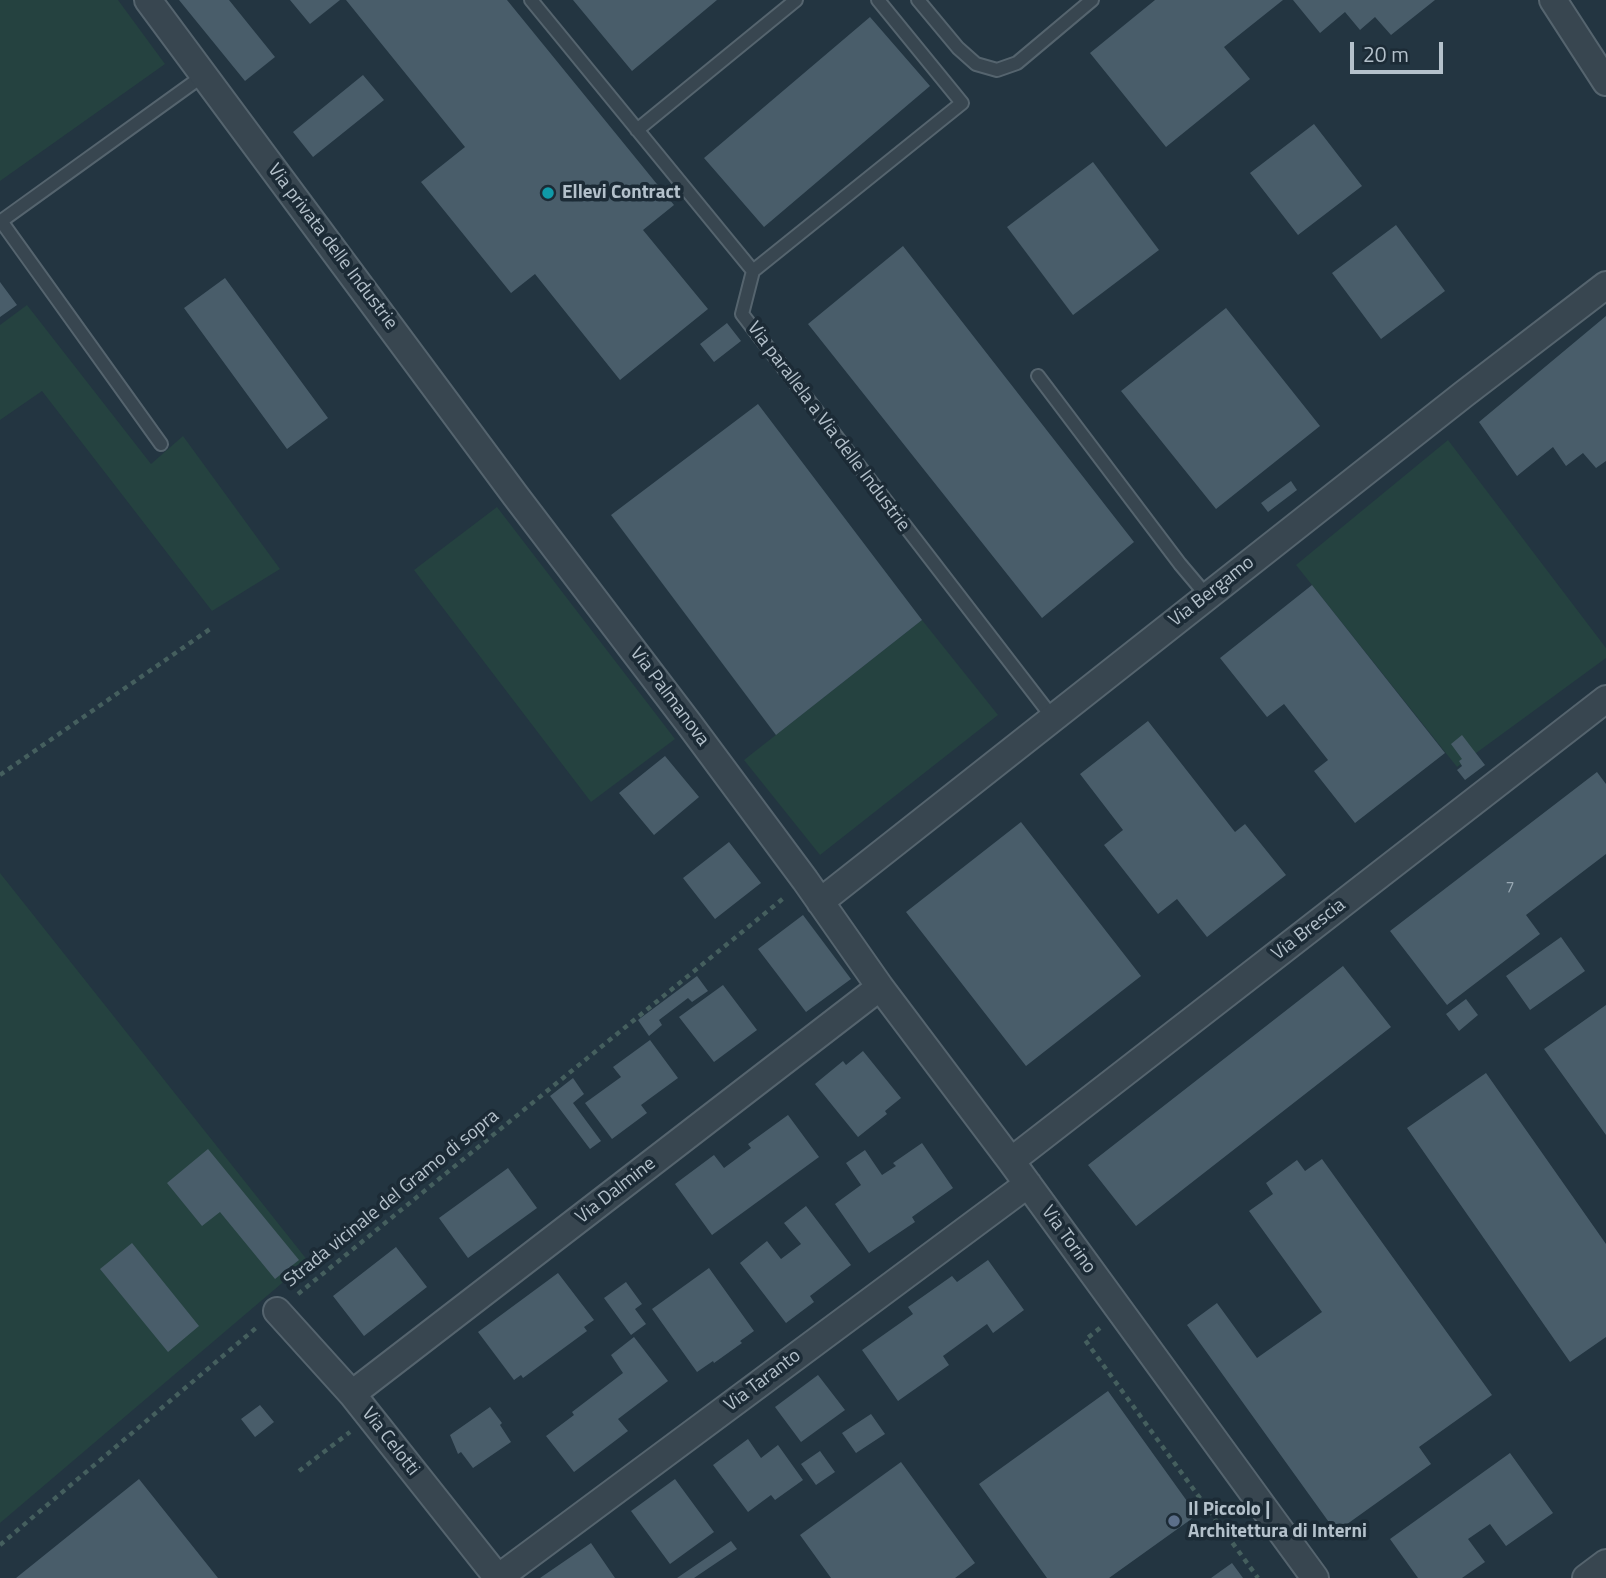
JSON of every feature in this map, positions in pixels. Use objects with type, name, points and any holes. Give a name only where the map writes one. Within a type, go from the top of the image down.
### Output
[{"type":"street","name":"Via privata delle Industrie","points":[[148,0],[515,495]]},
{"type":"street","points":[[1553,0],[1606,82]]},
{"type":"street","name":"Via Bergamo","points":[[820,902],[1606,285]]},
{"type":"street","name":"Via Palmanova","points":[[515,495],[687,721],[820,902]]},
{"type":"street","name":"Via Brescia","points":[[1011,1161],[1606,699]]},
{"type":"street","name":"Via Torino","points":[[820,902],[880,988],[1028,1184],[1315,1578]]},
{"type":"street","name":"Via Dalmine","points":[[352,1394],[880,988]]},
{"type":"street","name":"Via Taranto","points":[[498,1578],[1028,1184]]},
{"type":"street","name":"Via Celotti","points":[[277,1311],[352,1394],[498,1578]]},
{"type":"street","points":[[1586,1578],[1606,1563]]},
{"type":"lane","points":[[531,0],[753,271],[962,103],[878,0]]},
{"type":"lane","points":[[637,130],[796,0]]},
{"type":"lane","points":[[918,0],[958,48],[976,64],[997,70],[1017,63],[1092,0]]},
{"type":"lane","points":[[161,444],[1,221],[204,75]]},
{"type":"lane","name":"Via parallela a Via delle Industrie","points":[[753,271],[742,314],[1053,718]]},
{"type":"lane","points":[[1038,376],[1207,596]]},
{"type":"path","points":[[0,775],[210,629]]},
{"type":"path","name":"Strada vicinale del Gramo di sopra","points":[[0,1545],[277,1311],[805,880]]},
{"type":"path","points":[[1121,1312],[1084,1340],[1258,1578]]},
{"type":"path","points":[[299,1471],[370,1416]]},
{"type":"green space","points":[[0,0],[118,0],[165,64],[0,181]]},
{"type":"green space","points":[[27,305],[151,464],[183,436],[280,569],[212,611],[42,391],[0,420],[0,325]]},
{"type":"green space","points":[[1448,440],[1606,648],[1606,658],[1457,767],[1296,565]]},
{"type":"green space","points":[[497,507],[675,739],[591,802],[414,570]]},
{"type":"green space","points":[[922,620],[998,715],[820,855],[744,760]]},
{"type":"green space","points":[[0,873],[308,1261],[0,1523]]},
{"type":"building","points":[[179,0],[229,0],[275,57],[245,81]]},
{"type":"building","points":[[290,0],[340,0],[310,24]]},
{"type":"building","name":"Ellevi Contract","points":[[346,0],[507,0],[674,205],[643,230],[708,309],[620,380],[535,274],[511,293],[421,182],[465,147]]},
{"type":"building","points":[[573,0],[717,0],[632,71]]},
{"type":"building","points":[[1155,0],[1283,0],[1224,47],[1250,79],[1166,147],[1090,53]]},
{"type":"building","points":[[1293,0],[1435,0],[1391,35],[1375,17],[1360,30],[1345,12],[1320,33]]},
{"type":"building","points":[[870,17],[930,86],[764,227],[704,158]]},
{"type":"building","points":[[363,75],[384,100],[313,157],[293,132]]},
{"type":"building","points":[[1314,124],[1362,186],[1298,235],[1250,173]]},
{"type":"building","points":[[1093,162],[1159,250],[1073,315],[1007,227]]},
{"type":"building","points":[[1396,225],[1445,291],[1381,339],[1332,273]]},
{"type":"building","points":[[903,246],[1134,542],[1042,618],[808,324]]},
{"type":"building","points":[[225,278],[328,418],[287,449],[184,308]]},
{"type":"building","points":[[0,282],[17,305],[0,317]]},
{"type":"building","points":[[1226,308],[1320,426],[1216,509],[1121,391]]},
{"type":"building","points":[[1606,316],[1606,461],[1596,468],[1583,453],[1566,466],[1553,447],[1517,476],[1479,422]]},
{"type":"building","points":[[727,323],[741,341],[714,362],[700,344]]},
{"type":"building","points":[[758,404],[922,620],[776,735],[611,515]]},
{"type":"building","points":[[1291,481],[1297,490],[1268,512],[1261,503]]},
{"type":"building","points":[[1312,585],[1445,753],[1355,823],[1314,771],[1328,760],[1284,704],[1267,717],[1220,658]]},
{"type":"building","points":[[1148,721],[1235,832],[1245,824],[1286,875],[1207,937],[1177,899],[1158,914],[1104,845],[1123,830],[1080,774]]},
{"type":"building","points":[[1462,735],[1485,765],[1465,780],[1457,770],[1462,766],[1459,761],[1462,759],[1451,744]]},
{"type":"building","points":[[665,756],[699,797],[654,835],[619,793]]},
{"type":"building","points":[[1597,772],[1606,784],[1606,854],[1526,915],[1540,934],[1447,1005],[1390,931]]},
{"type":"building","points":[[1021,822],[1141,976],[1026,1066],[906,912]]},
{"type":"building","points":[[729,842],[761,883],[715,919],[683,878]]},
{"type":"building","points":[[803,915],[851,979],[806,1012],[758,949]]},
{"type":"building","points":[[1561,937],[1585,971],[1530,1010],[1506,976]]},
{"type":"building","points":[[1343,966],[1391,1027],[1136,1226],[1088,1165]]},
{"type":"building","points":[[697,976],[708,991],[692,1002],[688,998],[659,1020],[662,1025],[649,1036],[638,1020]]},
{"type":"building","points":[[723,985],[757,1030],[714,1062],[679,1017]]},
{"type":"building","points":[[1466,999],[1478,1015],[1459,1031],[1446,1014]]},
{"type":"building","points":[[1606,1005],[1606,1135],[1544,1049]]},
{"type":"building","points":[[650,1040],[678,1078],[641,1105],[647,1113],[612,1139],[585,1103],[621,1077],[613,1067]]},
{"type":"building","points":[[863,1051],[901,1098],[885,1111],[887,1114],[858,1137],[815,1084],[843,1061],[846,1065]]},
{"type":"building","points":[[1486,1073],[1606,1244],[1606,1337],[1570,1362],[1407,1128]]},
{"type":"building","points":[[573,1078],[584,1094],[573,1103],[601,1141],[590,1149],[550,1096]]},
{"type":"building","points":[[788,1115],[819,1157],[712,1235],[675,1184],[714,1155],[724,1168],[751,1148],[748,1144]]},
{"type":"building","points":[[922,1143],[953,1188],[912,1217],[915,1222],[869,1253],[835,1204],[861,1185],[846,1163],[865,1150],[882,1175],[896,1166],[893,1163]]},
{"type":"building","points":[[208,1149],[299,1260],[275,1279],[220,1212],[202,1226],[167,1183]]},
{"type":"building","points":[[1322,1159],[1492,1395],[1419,1447],[1431,1464],[1336,1532],[1187,1325],[1217,1303],[1257,1358],[1322,1312],[1249,1211],[1273,1194],[1266,1183],[1297,1160],[1305,1171]]},
{"type":"building","points":[[508,1168],[537,1208],[468,1258],[439,1218]]},
{"type":"building","points":[[806,1206],[851,1265],[810,1296],[814,1302],[786,1323],[740,1263],[767,1241],[781,1259],[801,1244],[784,1223]]},
{"type":"building","points":[[132,1243],[199,1326],[168,1352],[100,1269]]},
{"type":"building","points":[[396,1247],[427,1287],[364,1336],[333,1296]]},
{"type":"building","points":[[988,1260],[1024,1310],[993,1333],[987,1324],[943,1356],[949,1365],[898,1401],[862,1350],[913,1314],[908,1307],[952,1276],[957,1282]]},
{"type":"building","points":[[709,1268],[754,1331],[740,1341],[742,1343],[697,1372],[652,1309]]},
{"type":"building","points":[[558,1273],[594,1320],[584,1327],[587,1331],[523,1378],[521,1375],[514,1380],[478,1332]]},
{"type":"building","points":[[626,1282],[642,1304],[635,1309],[646,1324],[631,1335],[604,1298]]},
{"type":"building","points":[[634,1337],[668,1381],[618,1419],[628,1431],[574,1472],[546,1436],[574,1415],[572,1412],[623,1373],[611,1355]]},
{"type":"building","points":[[818,1375],[845,1410],[801,1442],[775,1407]]},
{"type":"building","points":[[1108,1391],[1197,1515],[1109,1578],[1047,1578],[979,1484]]},
{"type":"building","points":[[260,1405],[274,1422],[255,1437],[241,1419]]},
{"type":"building","points":[[490,1407],[511,1442],[473,1468],[461,1452],[458,1454],[450,1435]]},
{"type":"building","points":[[871,1414],[885,1434],[856,1453],[842,1433]]},
{"type":"building","points":[[748,1439],[761,1458],[778,1445],[803,1480],[775,1500],[771,1495],[748,1512],[713,1465]]},
{"type":"building","points":[[820,1451],[835,1472],[816,1485],[801,1464]]},
{"type":"building","points":[[1510,1453],[1553,1513],[1506,1546],[1490,1524],[1468,1539],[1485,1562],[1462,1578],[1418,1578],[1390,1539]]},
{"type":"building","points":[[901,1462],[975,1563],[955,1578],[831,1578],[800,1535]]},
{"type":"building","points":[[139,1479],[218,1578],[16,1578]]},
{"type":"building","points":[[675,1479],[714,1532],[670,1564],[631,1511]]},
{"type":"building","points":[[731,1541],[737,1549],[694,1578],[677,1578]]},
{"type":"building","points":[[591,1543],[615,1578],[540,1578]]},
{"type":"building","points":[[1232,1563],[1243,1578],[1211,1578]]},
{"type":"place","name":"Ellevi Contract","points":[[548,193]]},
{"type":"place","name":"Il Piccolo | Architettura di Interni","points":[[1174,1521]]}]
